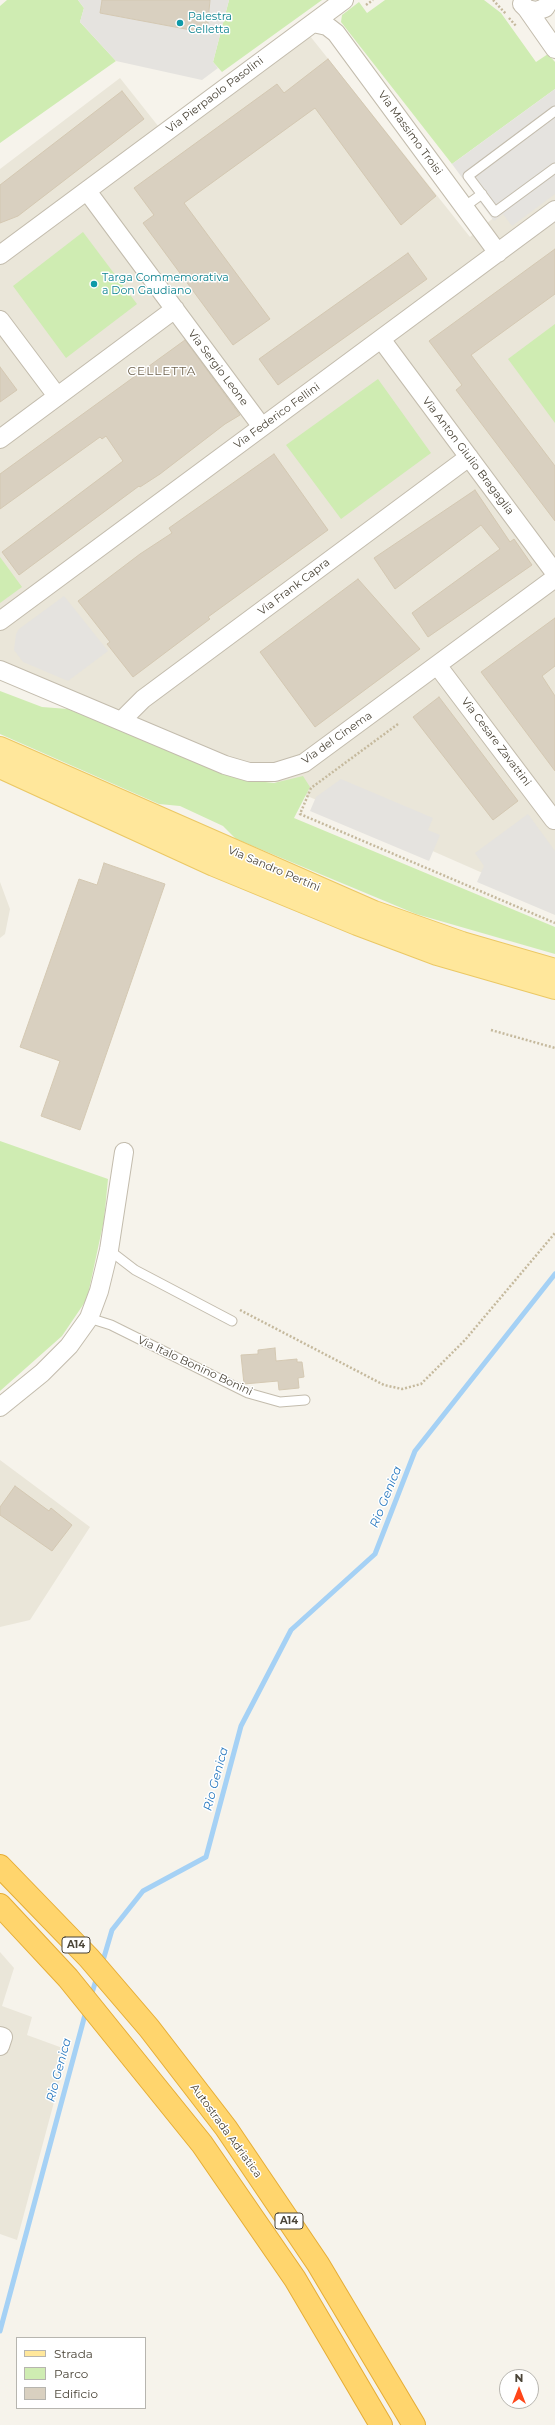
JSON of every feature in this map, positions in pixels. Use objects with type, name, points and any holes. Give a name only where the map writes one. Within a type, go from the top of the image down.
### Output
[{"type":"highway","name":"Autostrada Adriatica","points":[[0,1866],[84,1953],[149,2028],[226,2128],[318,2264],[414,2425]]},
{"type":"highway","name":"A14","points":[[0,1905],[68,1978],[202,2144],[295,2279],[382,2425]]},
{"type":"main road","name":"Via Sandro Pertini","points":[[0,748],[374,912],[462,943],[555,970]]},
{"type":"main road","name":"Via Sandro Pertini","points":[[0,767],[214,865],[357,924],[437,954],[555,988]]},
{"type":"street","name":"Via Pierpaolo Pasolini","points":[[0,255],[344,0]]},
{"type":"street","points":[[530,3],[551,43]]},
{"type":"street","name":"Via Massimo Troisi","points":[[313,23],[327,26],[336,33],[498,253]]},
{"type":"street","name":"Via Sergio Leone","points":[[87,191],[262,427]]},
{"type":"street","name":"Via Federico Fellini","points":[[0,621],[555,210]]},
{"type":"street","points":[[0,439],[175,309]]},
{"type":"street","points":[[0,320],[57,396]]},
{"type":"street","name":"Via Anton Giulio Bragaglia","points":[[381,339],[555,572]]},
{"type":"street","name":"Via Frank Capra","points":[[121,721],[144,699],[469,457]]},
{"type":"street","name":"Via del Cinema","points":[[0,670],[225,765],[249,772],[275,772],[304,763],[555,578]]},
{"type":"street","name":"Via Cesare Zavattini","points":[[437,665],[554,821]]},
{"type":"street","points":[[0,1407],[42,1373],[69,1346],[89,1318],[99,1291],[109,1250],[124,1152]]},
{"type":"street","points":[[0,2036],[3,2037],[0,2046]]},
{"type":"lane","points":[[555,112],[468,176],[495,212],[555,168]]},
{"type":"lane","points":[[464,207],[482,194]]},
{"type":"lane","points":[[109,1250],[135,1270],[232,1321]]},
{"type":"lane","name":"Via Italo Bonino Bonini","points":[[89,1318],[111,1325],[248,1393],[280,1402],[305,1400]]},
{"type":"path","points":[[366,5],[373,0]]},
{"type":"path","points":[[493,0],[500,6],[518,30]]},
{"type":"path","points":[[398,724],[311,788],[300,814],[555,923]]},
{"type":"path","points":[[491,1030],[555,1048]]},
{"type":"path","points":[[238,1309],[384,1385],[402,1390],[421,1384],[465,1340],[555,1233]]},
{"type":"shaded area","points":[[78,0],[102,0],[100,13],[207,32],[210,0],[229,0],[213,62],[218,68],[202,80],[116,61],[80,22],[84,8]]},
{"type":"shaded area","points":[[310,36],[470,237],[555,168],[555,875],[535,896],[0,661],[0,169],[120,78],[170,141]]},
{"type":"shaded area","points":[[555,89],[555,194],[512,226],[503,214],[494,221],[452,164]]},
{"type":"shaded area","points":[[64,596],[108,651],[68,681],[23,662],[14,650],[16,634],[19,629]]},
{"type":"shaded area","points":[[341,779],[433,818],[428,830],[440,835],[429,861],[310,811],[316,797]]},
{"type":"shaded area","points":[[528,814],[555,851],[555,915],[477,882],[484,866],[475,853]]},
{"type":"shaded area","points":[[0,882],[10,909],[5,934],[0,938]]},
{"type":"shaded area","points":[[0,1460],[90,1527],[30,1620],[0,1627]]},
{"type":"shaded area","points":[[0,1952],[14,1968],[2,2006],[32,2017],[27,2035],[68,2050],[17,2240],[0,2234]]},
{"type":"green space","points":[[7,0],[78,0],[84,8],[80,22],[116,61],[0,143],[0,6]]},
{"type":"green space","points":[[229,0],[322,0],[222,72],[213,62]]},
{"type":"green space","points":[[385,0],[484,0],[501,13],[536,62],[548,54],[555,62],[555,89],[452,164],[341,22],[342,15],[359,2],[367,13]]},
{"type":"green space","points":[[83,232],[137,304],[66,358],[13,286]]},
{"type":"green space","points":[[555,324],[555,423],[508,359]]},
{"type":"green space","points":[[378,379],[431,453],[341,519],[286,445]]},
{"type":"green space","points":[[0,557],[22,587],[0,603]]},
{"type":"green space","points":[[0,691],[42,707],[68,709],[239,779],[274,783],[303,776],[310,787],[294,818],[555,927],[555,954],[416,914],[236,839],[223,826],[180,806],[159,804],[0,734]]},
{"type":"green space","points":[[0,1141],[108,1179],[104,1220],[87,1299],[62,1336],[0,1391]]},
{"type":"building","name":"Palestra Celletta","points":[[102,0],[210,0],[207,33],[100,13]]},
{"type":"building","points":[[328,59],[436,196],[401,225],[315,108],[184,203],[270,319],[233,345],[143,223],[154,215],[134,188],[277,84],[284,93]]},
{"type":"building","points":[[122,91],[144,119],[18,216],[0,223],[0,185]]},
{"type":"building","points":[[555,249],[555,294],[471,355],[555,466],[555,521],[456,390],[462,385],[429,341]]},
{"type":"building","points":[[408,253],[427,279],[278,385],[259,359]]},
{"type":"building","points":[[185,340],[240,415],[225,424],[160,474],[140,487],[139,486],[19,575],[2,552],[123,461],[106,436],[102,439],[100,437],[0,509],[0,474]]},
{"type":"building","points":[[0,367],[17,390],[0,402]]},
{"type":"building","points":[[274,454],[328,530],[208,617],[210,619],[133,677],[107,644],[110,642],[78,601],[140,554],[172,533],[169,528]]},
{"type":"building","points":[[475,490],[510,542],[514,539],[532,565],[428,637],[412,613],[500,549],[481,525],[395,589],[374,558]]},
{"type":"building","points":[[358,579],[420,649],[315,727],[260,652]]},
{"type":"building","points":[[555,618],[555,666],[542,676],[555,696],[555,771],[481,672]]},
{"type":"building","points":[[439,697],[518,801],[493,820],[413,717]]},
{"type":"building","points":[[104,863],[165,884],[80,1130],[41,1116],[60,1061],[20,1047],[79,879],[97,885]]},
{"type":"building","points":[[275,1348],[276,1361],[297,1359],[297,1362],[302,1362],[304,1377],[298,1378],[299,1388],[279,1390],[278,1381],[244,1384],[241,1355],[258,1354],[258,1350]]},
{"type":"building","points":[[15,1486],[49,1511],[51,1508],[72,1525],[52,1551],[0,1515],[0,1507]]},
{"type":"waterway","name":"Rio Genica","points":[[102,1964],[112,1930],[143,1891],[206,1857],[241,1726],[291,1630],[375,1554],[415,1451],[555,1274]]},
{"type":"waterway","name":"Rio Genica","points":[[91,1996],[97,1977]]},
{"type":"waterway","name":"Rio Genica","points":[[0,2331],[86,2011]]},
{"type":"place","name":"Palestra Celletta","points":[[180,23]]},
{"type":"place","name":"Targa Commemorativa a Don Gaudiano","points":[[94,284]]},
{"type":"district","name":"CELLETTA","points":[[162,371]]}]
